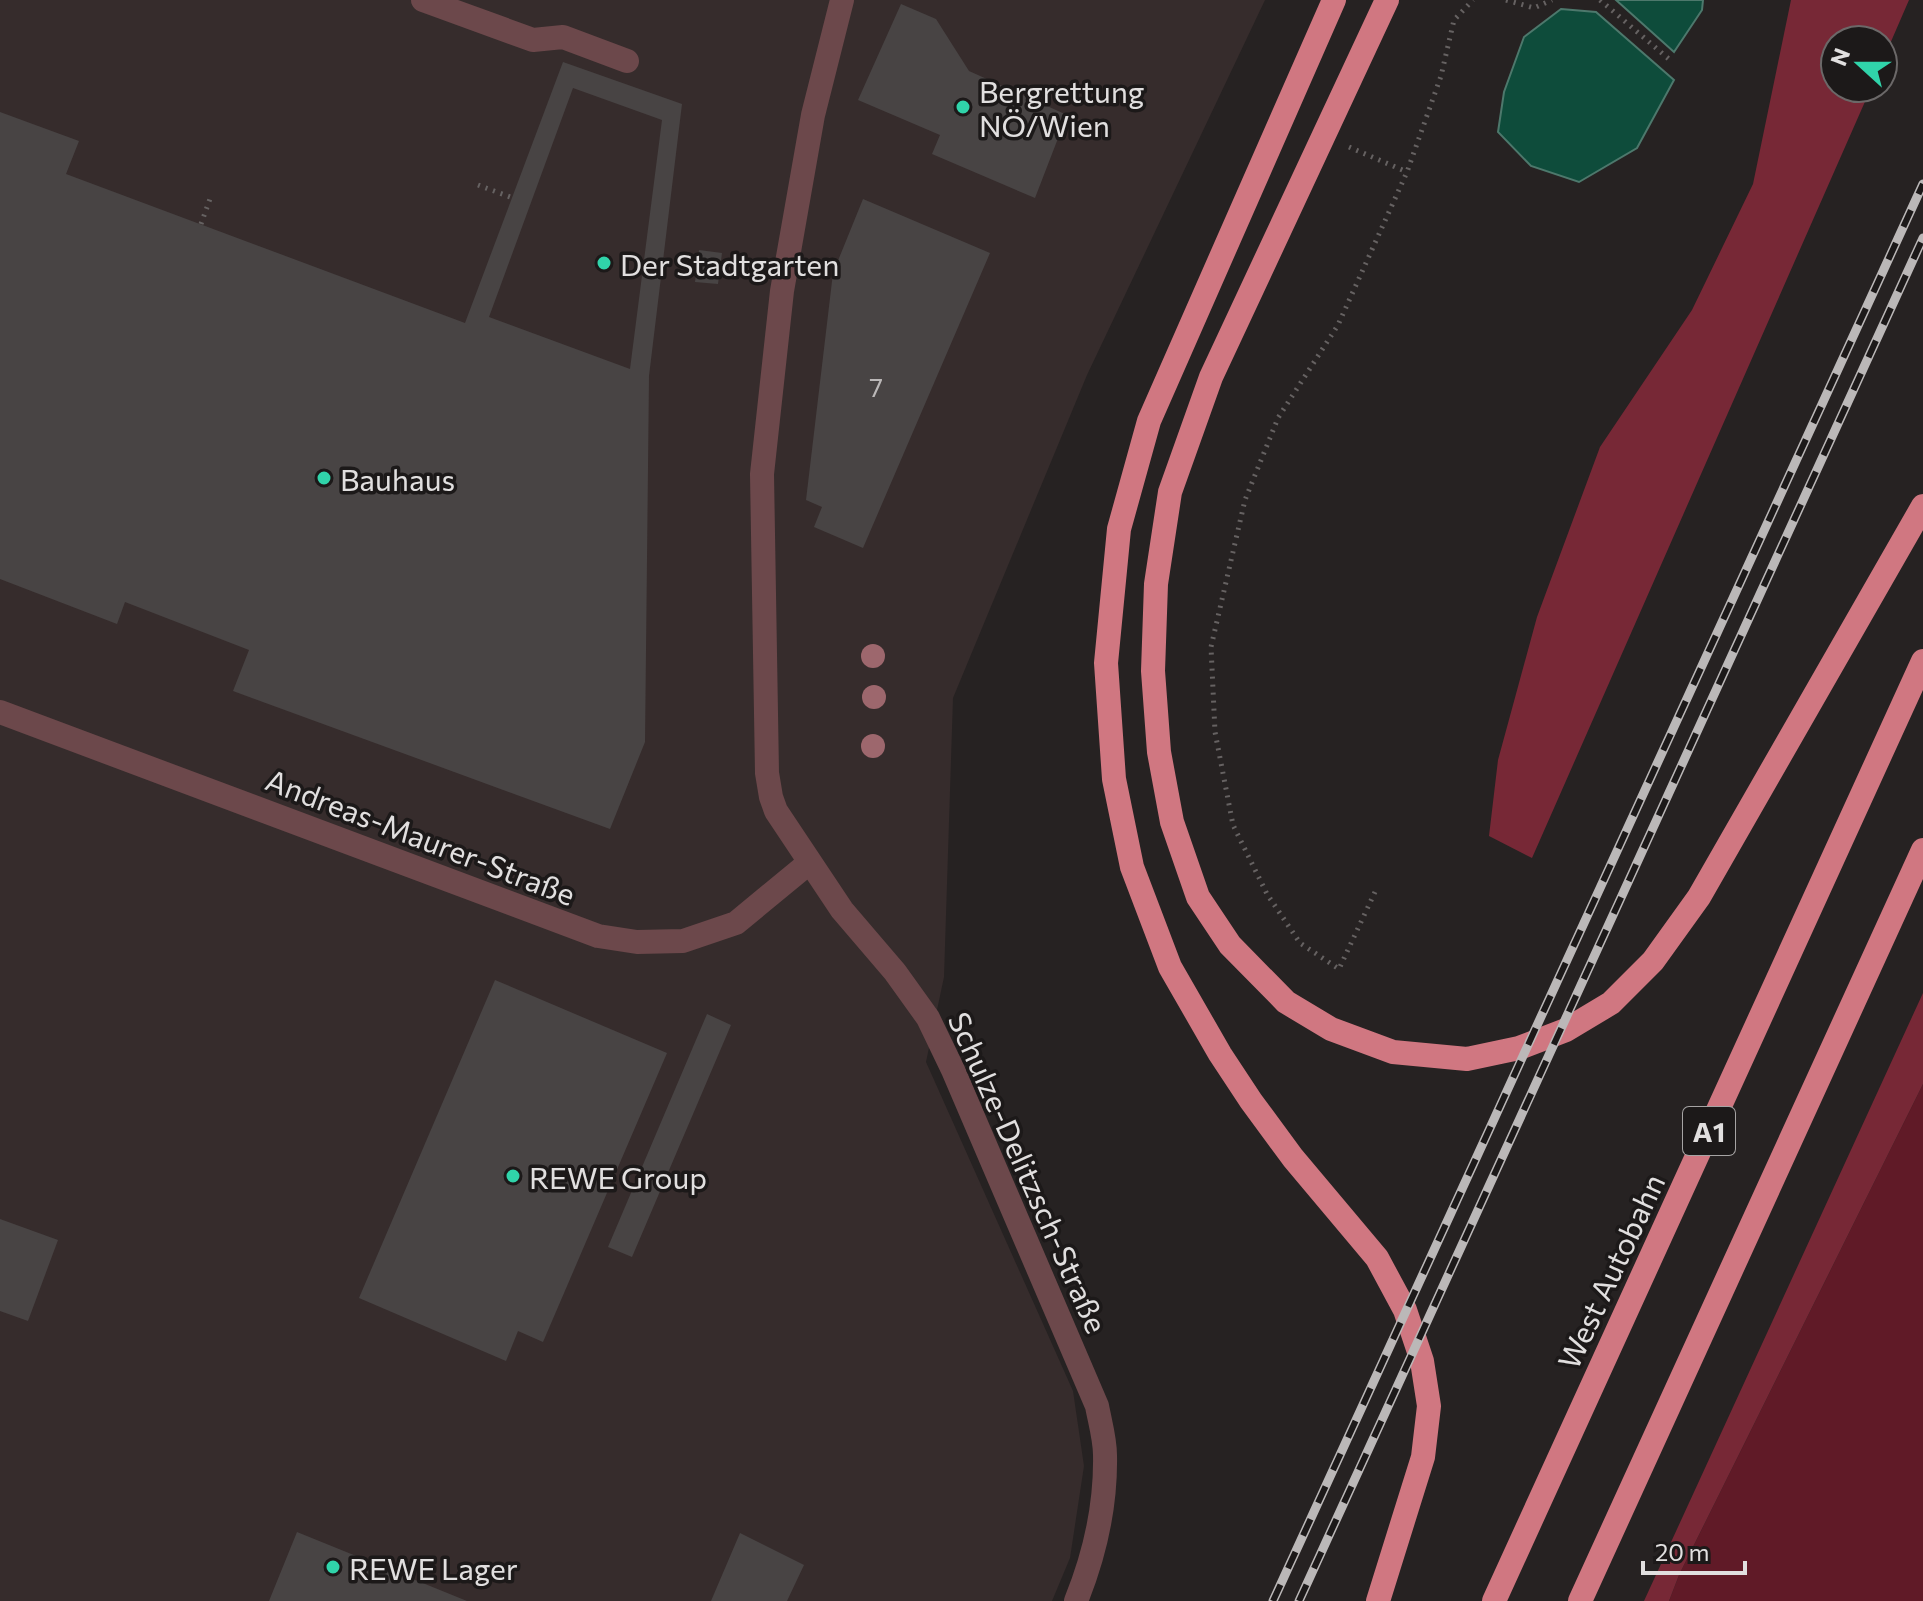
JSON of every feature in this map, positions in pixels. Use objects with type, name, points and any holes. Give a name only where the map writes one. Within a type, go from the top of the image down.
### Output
[{"type":"highway","points":[[1334,0],[1149,421],[1119,529],[1106,663],[1114,779],[1132,867],[1170,967],[1251,1101],[1293,1158],[1377,1258],[1405,1310],[1422,1361],[1429,1406],[1423,1457],[1378,1601]]},
{"type":"highway","points":[[1387,0],[1211,377],[1170,492],[1156,584],[1153,671],[1159,752],[1172,822],[1198,897],[1230,945],[1286,1002],[1331,1029],[1393,1052],[1467,1059],[1519,1048],[1554,1034],[1611,1003],[1653,961],[1699,897],[1923,506]]},
{"type":"highway","name":"West Autobahn","points":[[1494,1601],[1923,661]]},
{"type":"highway","name":"A1","points":[[1580,1601],[1923,850]]},
{"type":"highway","points":[[1592,1601],[1617,1521]]},
{"type":"street","points":[[423,0],[533,40],[563,37],[627,61]]},
{"type":"street","name":"Schulze-Delitzsch-Straße","points":[[842,0],[813,115],[782,291],[762,474],[767,773],[776,811],[842,910],[895,972],[928,1018],[1097,1406],[1105,1453],[1103,1506],[1091,1565],[1076,1601]]},
{"type":"street","name":"Andreas-Maurer-Straße","points":[[0,712],[598,936],[637,942],[683,941],[736,923],[810,862]]},
{"type":"path","points":[[1375,892],[1339,969],[1300,943],[1267,894],[1233,825],[1215,732],[1211,647],[1245,500],[1278,418],[1338,325],[1407,172],[1441,76],[1454,20],[1473,0]]},
{"type":"path","points":[[1506,0],[1534,8],[1552,0]]},
{"type":"path","points":[[1600,0],[1670,60]]},
{"type":"path","points":[[1323,135],[1407,172]]},
{"type":"path","points":[[478,185],[513,198]]},
{"type":"path","points":[[201,224],[211,196]]},
{"type":"shaded area","points":[[0,0],[1265,0],[1087,375],[953,698],[944,977],[926,1062],[1073,1391],[1084,1466],[1070,1558],[1052,1601],[0,1601]]},
{"type":"shaded area","points":[[1616,0],[1703,0],[1702,10],[1674,52]]},
{"type":"shaded area","points":[[1791,0],[1909,0],[1899,24],[1819,24],[1819,104],[1864,104],[1532,858],[1489,836],[1498,760],[1537,617],[1600,447],[1692,310],[1753,184]]},
{"type":"shaded area","points":[[1561,9],[1596,12],[1674,80],[1637,148],[1579,182],[1531,166],[1498,132],[1504,92],[1524,37]]},
{"type":"shaded area","points":[[1923,993],[1923,1084],[1679,1575],[1669,1601],[1644,1601]]},
{"type":"shaded area","points":[[1923,1084],[1923,1601],[1669,1601],[1679,1575]]},
{"type":"building","name":"Bergrettung NÖ/Wien","points":[[901,4],[936,19],[969,71],[1067,115],[1035,198],[932,154],[940,135],[858,100]]},
{"type":"building","name":"Bauhaus","points":[[563,62],[682,104],[649,376],[645,742],[610,829],[233,691],[249,650],[125,602],[117,624],[0,579],[0,112],[79,141],[66,174],[465,323]],"holes":[[[573,88],[662,120],[630,369],[489,317]]]},
{"type":"building","points":[[863,199],[990,253],[863,548],[814,527],[822,507],[806,500],[833,273]]},
{"type":"building","points":[[699,250],[722,253],[718,284],[695,282]]},
{"type":"building","name":"REWE Group","points":[[495,980],[667,1053],[543,1342],[518,1331],[506,1361],[359,1298]]},
{"type":"building","points":[[707,1014],[731,1025],[632,1257],[608,1247]]},
{"type":"building","points":[[0,1219],[58,1240],[28,1321],[0,1311]]},
{"type":"building","name":"REWE Lager","points":[[297,1532],[467,1601],[269,1601]]},
{"type":"building","points":[[740,1533],[804,1565],[787,1601],[711,1601]]},
{"type":"railway","points":[[1273,1601],[1923,184]]},
{"type":"railway","points":[[1299,1601],[1923,238]]},
{"type":"place","name":"Bergrettung NÖ/Wien","points":[[963,107]]},
{"type":"place","name":"Der Stadtgarten","points":[[604,263]]},
{"type":"place","name":"Bauhaus","points":[[324,478]]},
{"type":"place","name":"REWE Group","points":[[513,1176]]},
{"type":"place","name":"REWE Lager","points":[[333,1567]]}]
